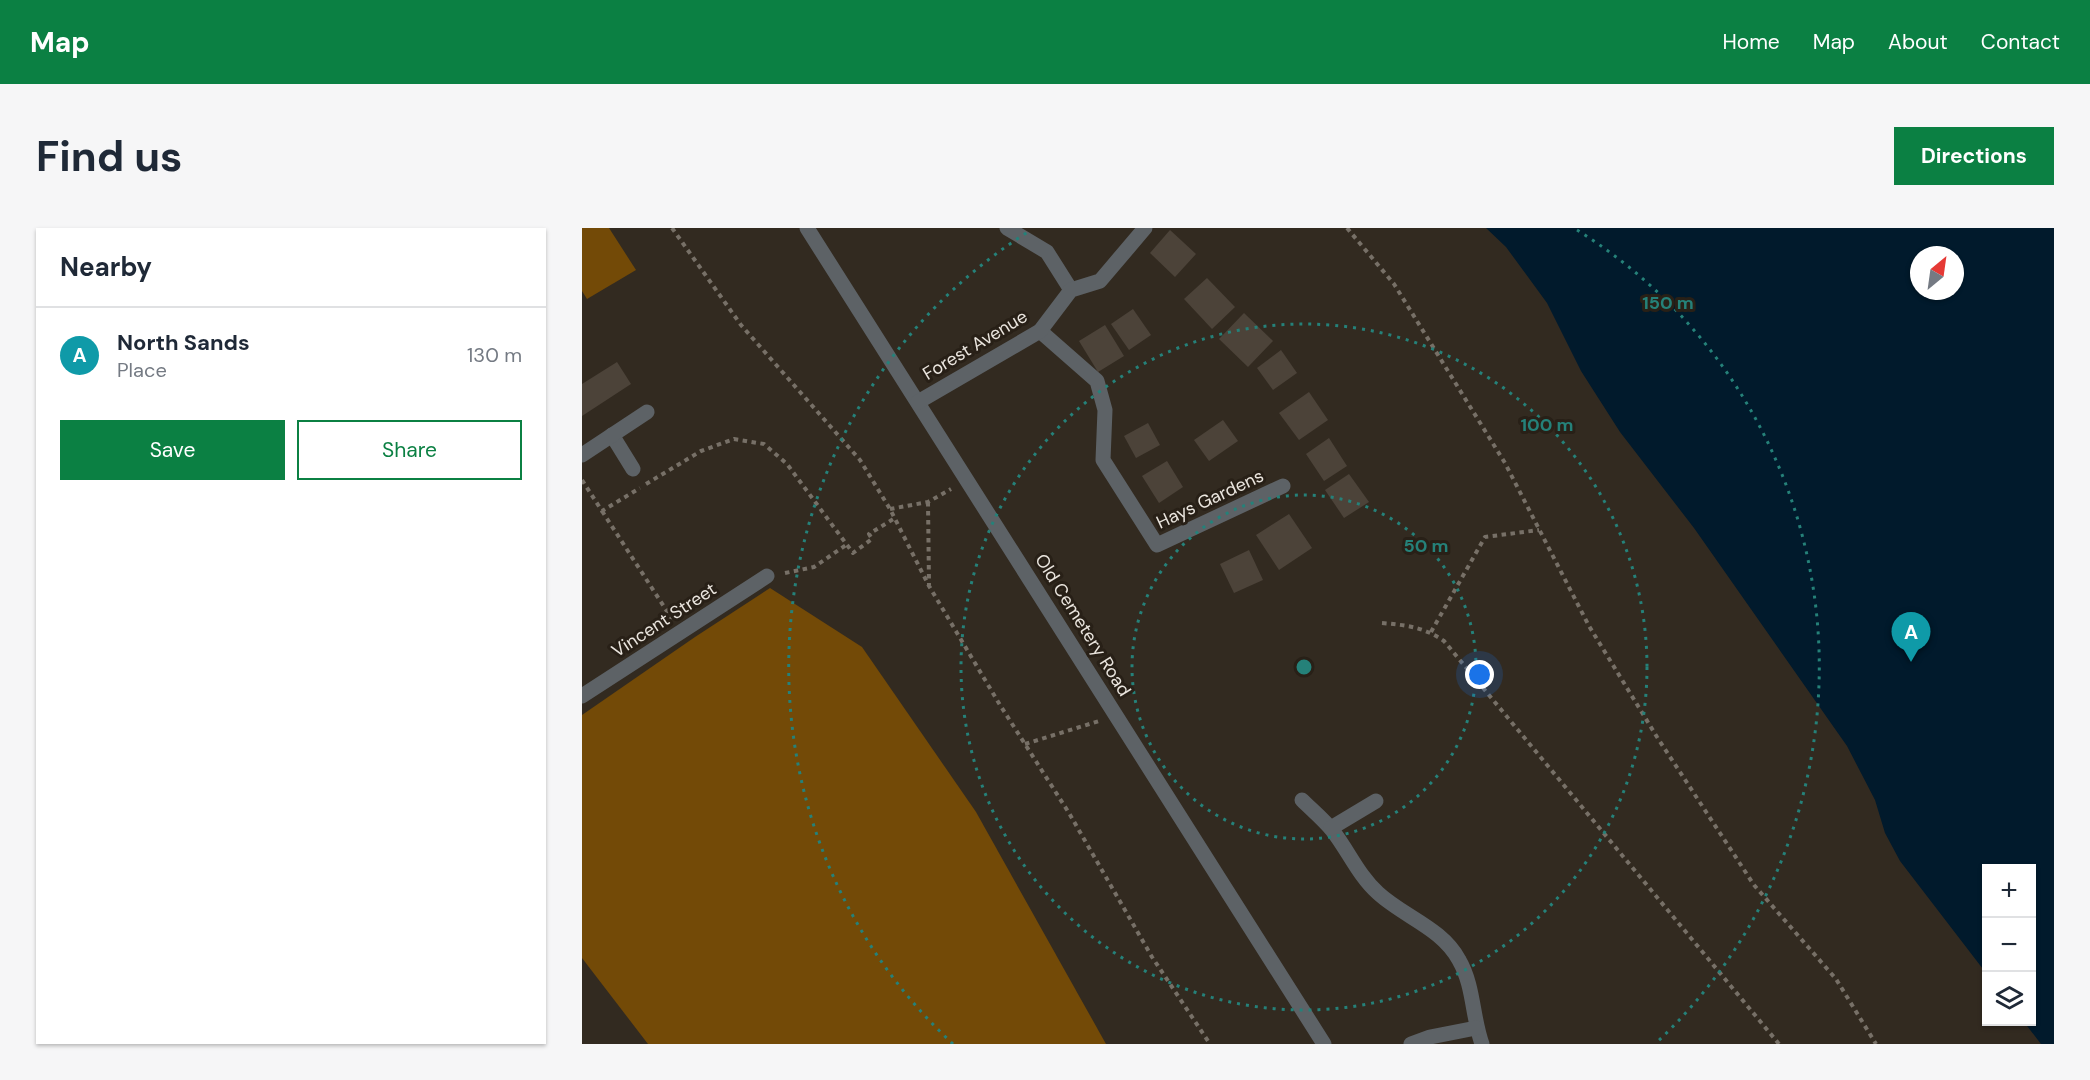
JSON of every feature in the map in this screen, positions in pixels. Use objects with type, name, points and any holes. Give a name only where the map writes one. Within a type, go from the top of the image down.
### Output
[{"type":"street","name":"Old Cemetery Road","points":[[807,228],[1324,1044]]},
{"type":"street","points":[[1007,228],[1047,252],[1071,290],[1100,281],[1145,228]]},
{"type":"street","name":"Forest Avenue","points":[[918,402],[1040,331],[1071,290]]},
{"type":"street","name":"Hays Gardens","points":[[1040,331],[1097,381],[1105,410],[1103,460],[1157,545],[1283,486]]},
{"type":"street","points":[[582,455],[647,412]]},
{"type":"street","points":[[612,435],[633,469]]},
{"type":"street","name":"Vincent Street","points":[[582,696],[767,576]]},
{"type":"street","points":[[1302,800],[1331,828],[1367,882],[1378,893],[1450,946],[1466,974],[1472,991],[1476,1028],[1482,1044]]},
{"type":"street","points":[[1331,828],[1376,801]]},
{"type":"street","points":[[1411,1044],[1430,1037],[1476,1028]]},
{"type":"path","points":[[672,228],[741,326],[860,460],[891,509],[930,586],[1069,813],[1152,957],[1210,1044]]},
{"type":"path","points":[[1347,228],[1395,284],[1505,463],[1589,626],[1657,737],[1754,885],[1836,979],[1876,1044]]},
{"type":"path","points":[[602,511],[701,451],[734,439],[764,444],[787,465],[853,553],[872,538],[869,534],[895,518]]},
{"type":"path","points":[[891,509],[928,502],[967,479]]},
{"type":"path","points":[[582,480],[681,632]]},
{"type":"path","points":[[928,502],[930,586]]},
{"type":"path","points":[[1431,633],[1485,537],[1539,530]]},
{"type":"path","points":[[767,576],[814,567],[846,545]]},
{"type":"path","points":[[1382,623],[1416,627],[1444,641],[1779,1044]]},
{"type":"path","points":[[1025,744],[1117,715]]},
{"type":"shaded area","points":[[582,228],[609,228],[636,270],[587,299],[582,291]]},
{"type":"shaded area","points":[[770,588],[862,647],[976,812],[1106,1044],[648,1044],[582,958],[582,715]]},
{"type":"water","points":[[1486,228],[2054,228],[2054,1044],[2041,1044],[2027,1026],[2036,1026],[2036,864],[1982,864],[1982,968],[1900,861],[1885,833],[1875,800],[1847,746],[1694,528],[1620,432],[1581,371],[1547,303],[1506,247]]},
{"type":"building","points":[[1170,230],[1196,254],[1175,277],[1150,253]]},
{"type":"building","points":[[1207,278],[1235,307],[1212,329],[1184,299]]},
{"type":"building","points":[[1133,309],[1151,335],[1129,350],[1111,324]]},
{"type":"building","points":[[1244,313],[1273,341],[1248,367],[1219,339]]},
{"type":"building","points":[[1105,325],[1124,356],[1098,372],[1079,341]]},
{"type":"building","points":[[1281,350],[1297,373],[1273,390],[1257,368]]},
{"type":"building","points":[[617,362],[631,384],[582,416],[582,384]]},
{"type":"building","points":[[1309,392],[1328,420],[1299,440],[1279,413]]},
{"type":"building","points":[[1223,420],[1238,441],[1209,461],[1194,440]]},
{"type":"building","points":[[1148,423],[1160,445],[1136,458],[1124,436]]},
{"type":"building","points":[[1329,438],[1347,466],[1324,481],[1306,454]]},
{"type":"building","points":[[1167,461],[1183,487],[1159,503],[1142,476]]},
{"type":"building","points":[[1349,474],[1369,502],[1344,518],[1325,490]]},
{"type":"building","points":[[1289,514],[1312,548],[1279,570],[1256,535]]},
{"type":"building","points":[[1249,550],[1263,580],[1234,593],[1220,564]]},
{"type":"place","name":"North Sands","points":[[1911,662]]}]
